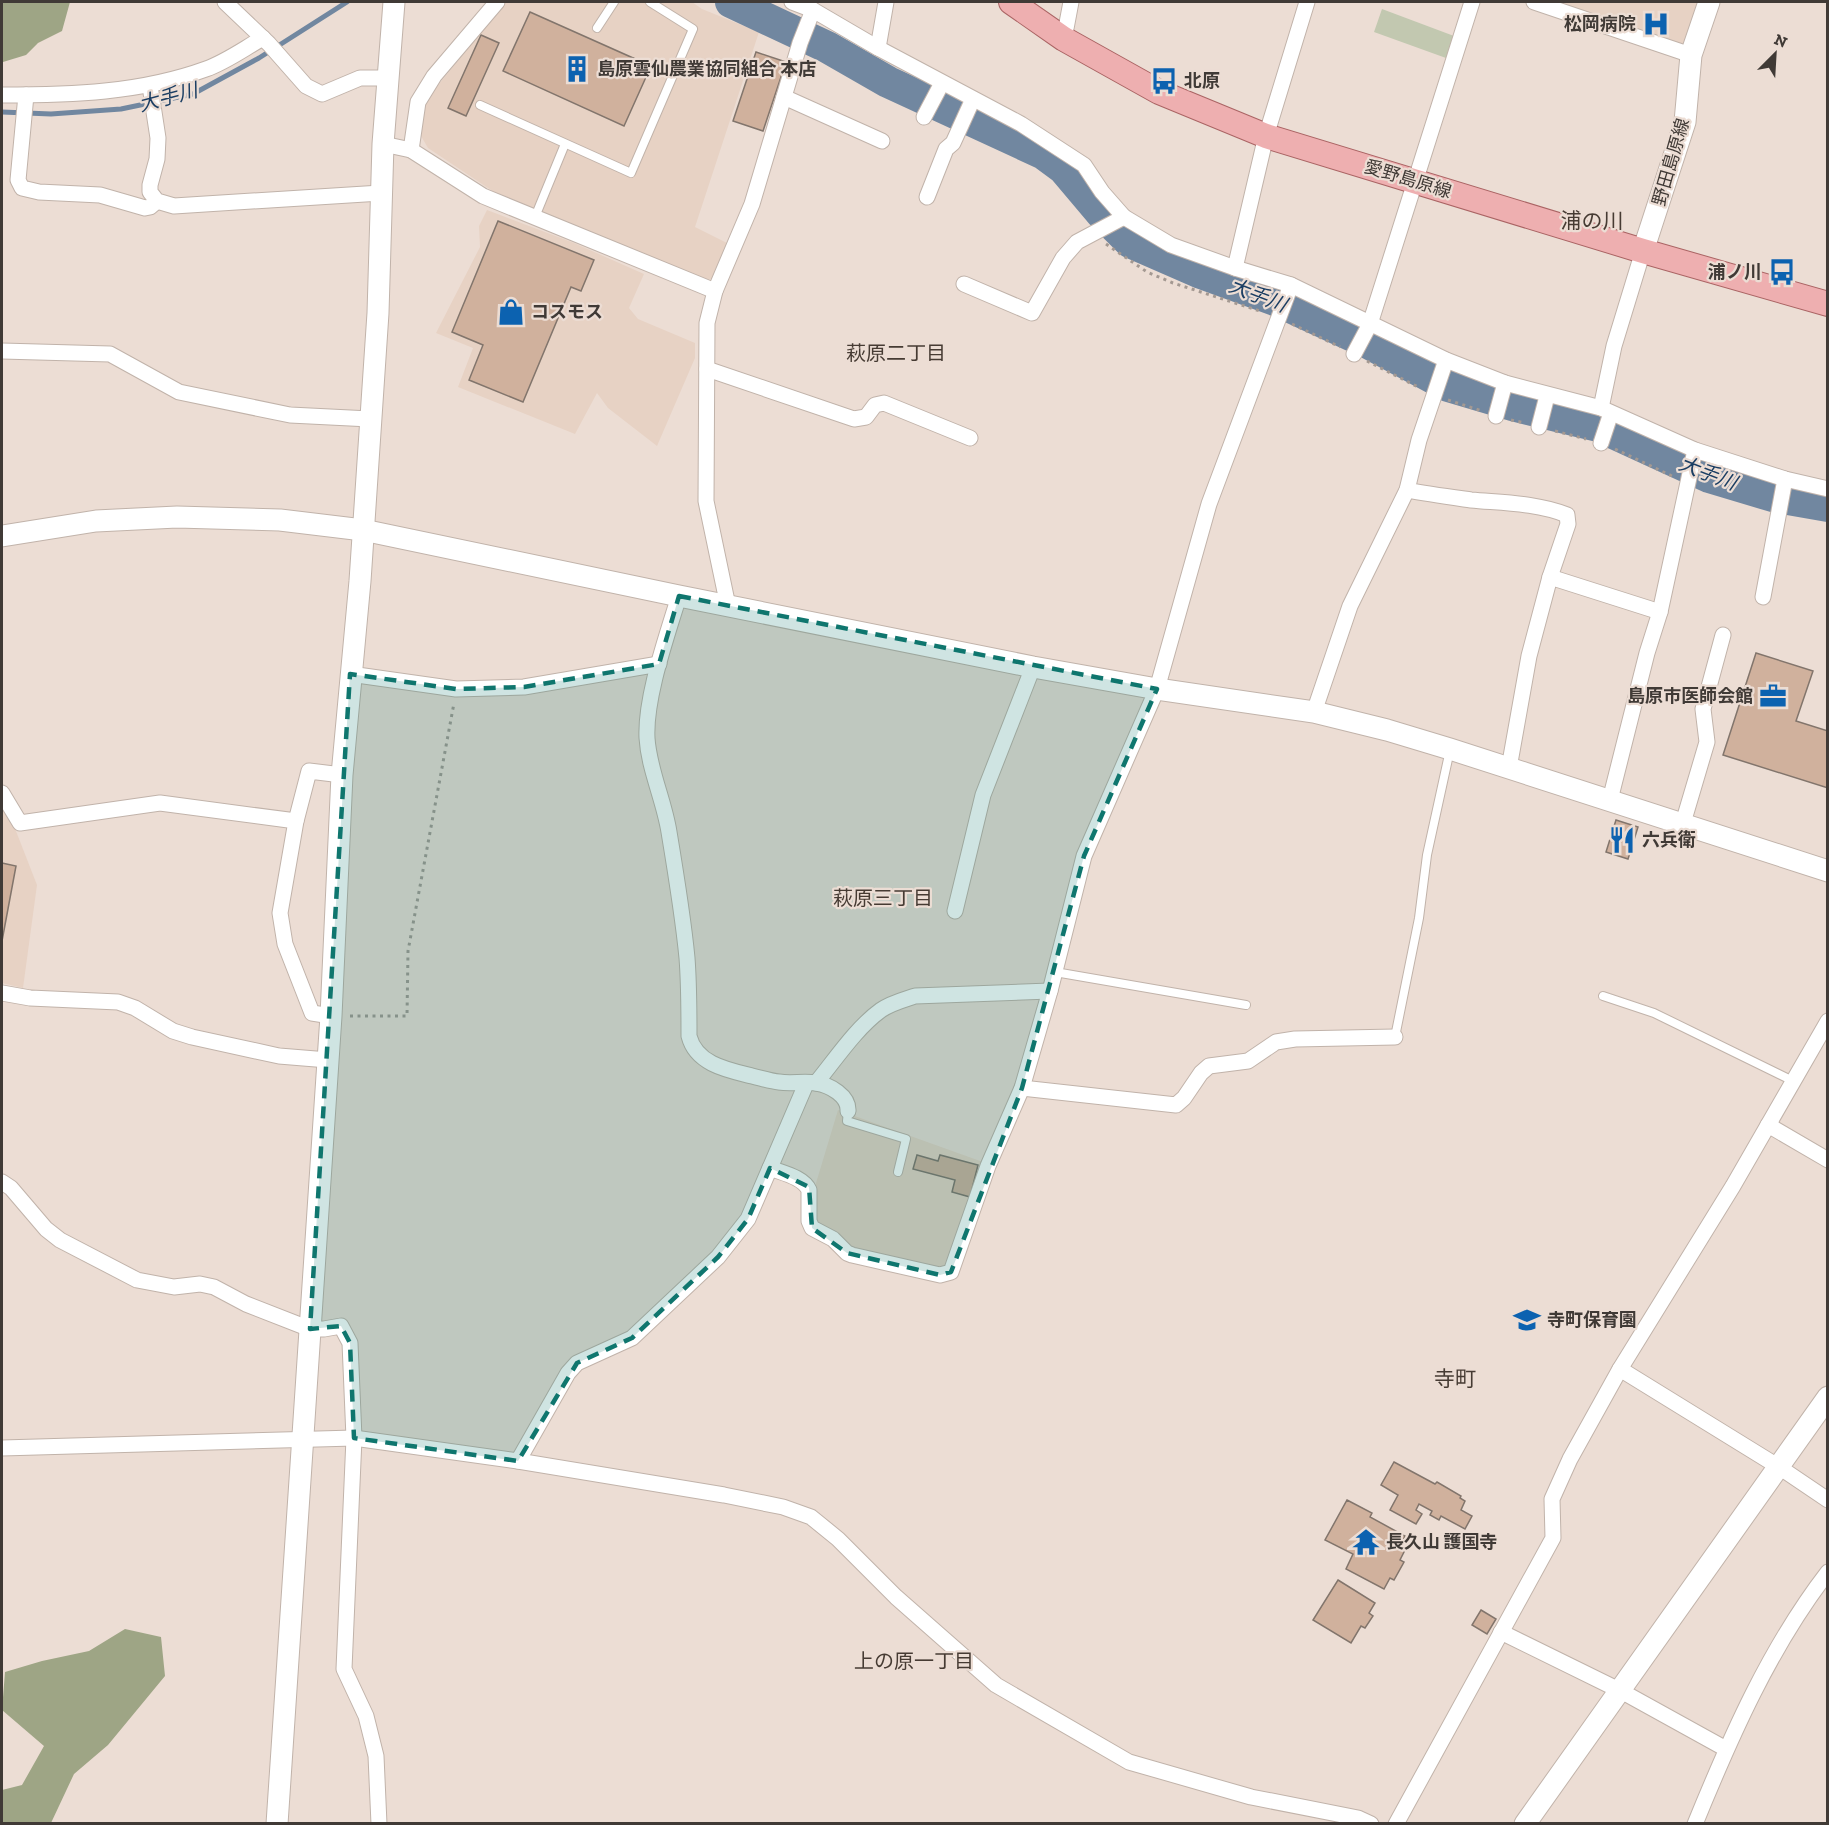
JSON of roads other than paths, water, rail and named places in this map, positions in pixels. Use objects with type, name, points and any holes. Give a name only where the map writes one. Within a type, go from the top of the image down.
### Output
[{"type":"main road","name":"愛野島原線","points":[[1011,2],[1064,39],[1159,92],[1266,136],[1643,251],[1827,304]]},
{"type":"street","points":[[225,2],[266,41],[306,86],[322,94],[360,78],[387,78]]},
{"type":"street","points":[[277,1824],[331,1016],[342,775],[360,581],[378,313],[383,144],[394,2]]},
{"type":"street","points":[[411,150],[418,102],[434,76],[497,2]]},
{"type":"street","points":[[792,2],[878,48],[971,103],[1020,124],[1084,165],[1122,218],[1171,245],[1290,287],[1445,363],[1504,386],[1607,412],[1694,454],[1784,482],[1827,489]]},
{"type":"street","points":[[878,48],[886,2]]},
{"type":"street","points":[[1064,39],[1071,2]]},
{"type":"street","points":[[1235,268],[1266,136],[1307,2]]},
{"type":"street","points":[[1354,352],[1368,327],[1472,2]]},
{"type":"street","points":[[1534,2],[1691,55]]},
{"type":"street","name":"野田島原線","points":[[1643,251],[1684,122],[1691,55],[1709,2]]},
{"type":"street","points":[[728,606],[706,501],[707,323],[716,291],[752,204],[800,43],[812,13]]},
{"type":"street","points":[[2,95],[26,99],[151,91],[266,41]]},
{"type":"street","points":[[925,115],[940,86]]},
{"type":"street","points":[[151,91],[158,138],[157,159],[150,192],[157,201],[174,206],[381,193]]},
{"type":"street","points":[[784,97],[882,141]]},
{"type":"street","points":[[26,99],[18,180],[22,188],[39,192],[106,196],[145,208],[157,201]]},
{"type":"street","points":[[927,198],[946,149],[952,143],[971,103]]},
{"type":"street","points":[[383,144],[411,150],[483,196],[716,291]]},
{"type":"street","points":[[964,284],[1032,313],[1063,258],[1077,242],[1122,218]]},
{"type":"street","points":[[1602,442],[1614,346],[1643,251]]},
{"type":"street","points":[[770,1168],[807,1186],[809,1221],[812,1228],[833,1239],[847,1253],[940,1275],[948,1275],[953,1268],[988,1166],[1022,1088],[1050,991],[1084,856],[1157,689],[1209,504],[1290,287]]},
{"type":"street","points":[[2,351],[110,354],[180,392],[290,415],[370,419]]},
{"type":"street","points":[[1314,712],[1350,606],[1407,490],[1419,440],[1445,363]]},
{"type":"street","points":[[707,369],[854,419],[866,417],[875,405],[884,403],[970,438]]},
{"type":"street","points":[[1497,414],[1504,386]]},
{"type":"street","points":[[1539,425],[1546,398]]},
{"type":"street","points":[[1610,800],[1647,653],[1660,612],[1694,454]]},
{"type":"street","points":[[1763,597],[1784,482]]},
{"type":"street","points":[[1407,490],[1503,501],[1558,511],[1567,515],[1568,524],[1550,577],[1529,656],[1509,768]]},
{"type":"street","points":[[2,536],[96,521],[167,517],[280,519],[363,530],[1033,667],[1157,689],[1314,712],[1450,749],[1827,871]]},
{"type":"street","points":[[1550,577],[1660,612]]},
{"type":"street","points":[[679,596],[659,664],[647,737],[650,761],[668,828],[679,899],[687,959],[689,1036],[692,1046],[700,1056],[727,1070],[777,1082],[811,1083],[838,1092],[845,1098],[848,1111]]},
{"type":"street","points":[[1683,823],[1707,742],[1703,709],[1723,635]]},
{"type":"street","points":[[350,674],[456,689],[524,687],[659,664]]},
{"type":"street","points":[[955,911],[983,795],[1033,667]]},
{"type":"street","points":[[331,1016],[312,1013],[285,944],[280,913],[296,821],[309,771],[342,775]]},
{"type":"street","points":[[2,792],[20,823],[160,803],[296,821]]},
{"type":"street","points":[[518,1461],[567,1373],[577,1363],[632,1338],[717,1257],[748,1219],[811,1083],[869,1020],[882,1009],[897,1001],[915,996],[1050,991]]},
{"type":"street","points":[[2,993],[30,998],[118,1002],[135,1008],[173,1031],[192,1037],[279,1056],[328,1060]]},
{"type":"street","points":[[1396,1824],[1553,1538],[1552,1499],[1570,1459],[1620,1369],[1733,1186],[1827,1021]]},
{"type":"street","points":[[1022,1088],[1176,1105],[1209,1066],[1248,1061],[1276,1042],[1295,1039],[1395,1037]]},
{"type":"street","points":[[1768,1125],[1827,1160]]},
{"type":"street","points":[[2,1182],[11,1188],[46,1229],[60,1240],[136,1280],[174,1287],[200,1284],[214,1287],[246,1304],[310,1329],[341,1326],[350,1343],[354,1438],[344,1669],[366,1716],[376,1756],[379,1824]]},
{"type":"street","points":[[1620,1369],[1779,1467],[1827,1500]]},
{"type":"street","points":[[1525,1824],[1827,1397]]},
{"type":"street","points":[[2,1448],[354,1438],[518,1461],[783,1507],[811,1517],[838,1539],[896,1597],[996,1685],[1129,1762],[1251,1797],[1339,1819],[1358,1818],[1371,1824]]},
{"type":"street","points":[[1695,1824],[1726,1749],[1784,1635],[1827,1572]]},
{"type":"street","points":[[1501,1632],[1621,1691],[1726,1749]]},
{"type":"lane","points":[[597,28],[614,2]]},
{"type":"lane","points":[[480,105],[630,173],[693,29],[650,2]]},
{"type":"lane","points":[[535,217],[566,144]]},
{"type":"lane","points":[[1395,1037],[1419,918],[1427,855],[1450,749]]},
{"type":"lane","points":[[1055,972],[1246,1005]]},
{"type":"lane","points":[[1603,996],[1654,1013],[1793,1081]]},
{"type":"lane","points":[[848,1111],[847,1121],[906,1139],[898,1172]]},
{"type":"waterway","name":"大手川","points":[[2,112],[51,114],[121,109],[193,94],[259,58],[347,2]]},
{"type":"waterway","name":"大手川","points":[[731,2],[827,47],[888,82],[1044,154],[1063,168],[1101,213],[1130,242],[1201,273],[1275,300],[1368,343],[1448,386],[1512,405],[1598,426],[1709,477],[1776,497],[1828,506]]},
{"type":"place","name":"松岡病院","points":[[1656,24]]},
{"type":"place","name":"島原雲仙農業協同組合 本店","points":[[577,69]]},
{"type":"place","name":"北原","points":[[1164,81]]},
{"type":"place","name":"浦ノ川","points":[[1782,272]]},
{"type":"place","name":"コスモス","points":[[511,312]]},
{"type":"place","name":"島原市医師会館","points":[[1773,696]]},
{"type":"place","name":"六兵衛","points":[[1622,840]]},
{"type":"place","name":"寺町保育園","points":[[1527,1320]]},
{"type":"place","name":"長久山 護国寺","points":[[1366,1542]]},
{"type":"district","name":"浦の川","points":[[1592,221]]},
{"type":"district","name":"萩原二丁目","points":[[896,353]]},
{"type":"district","name":"萩原三丁目","points":[[883,898]]},
{"type":"district","name":"寺町","points":[[1455,1379]]},
{"type":"district","name":"上の原一丁目","points":[[914,1661]]}]
